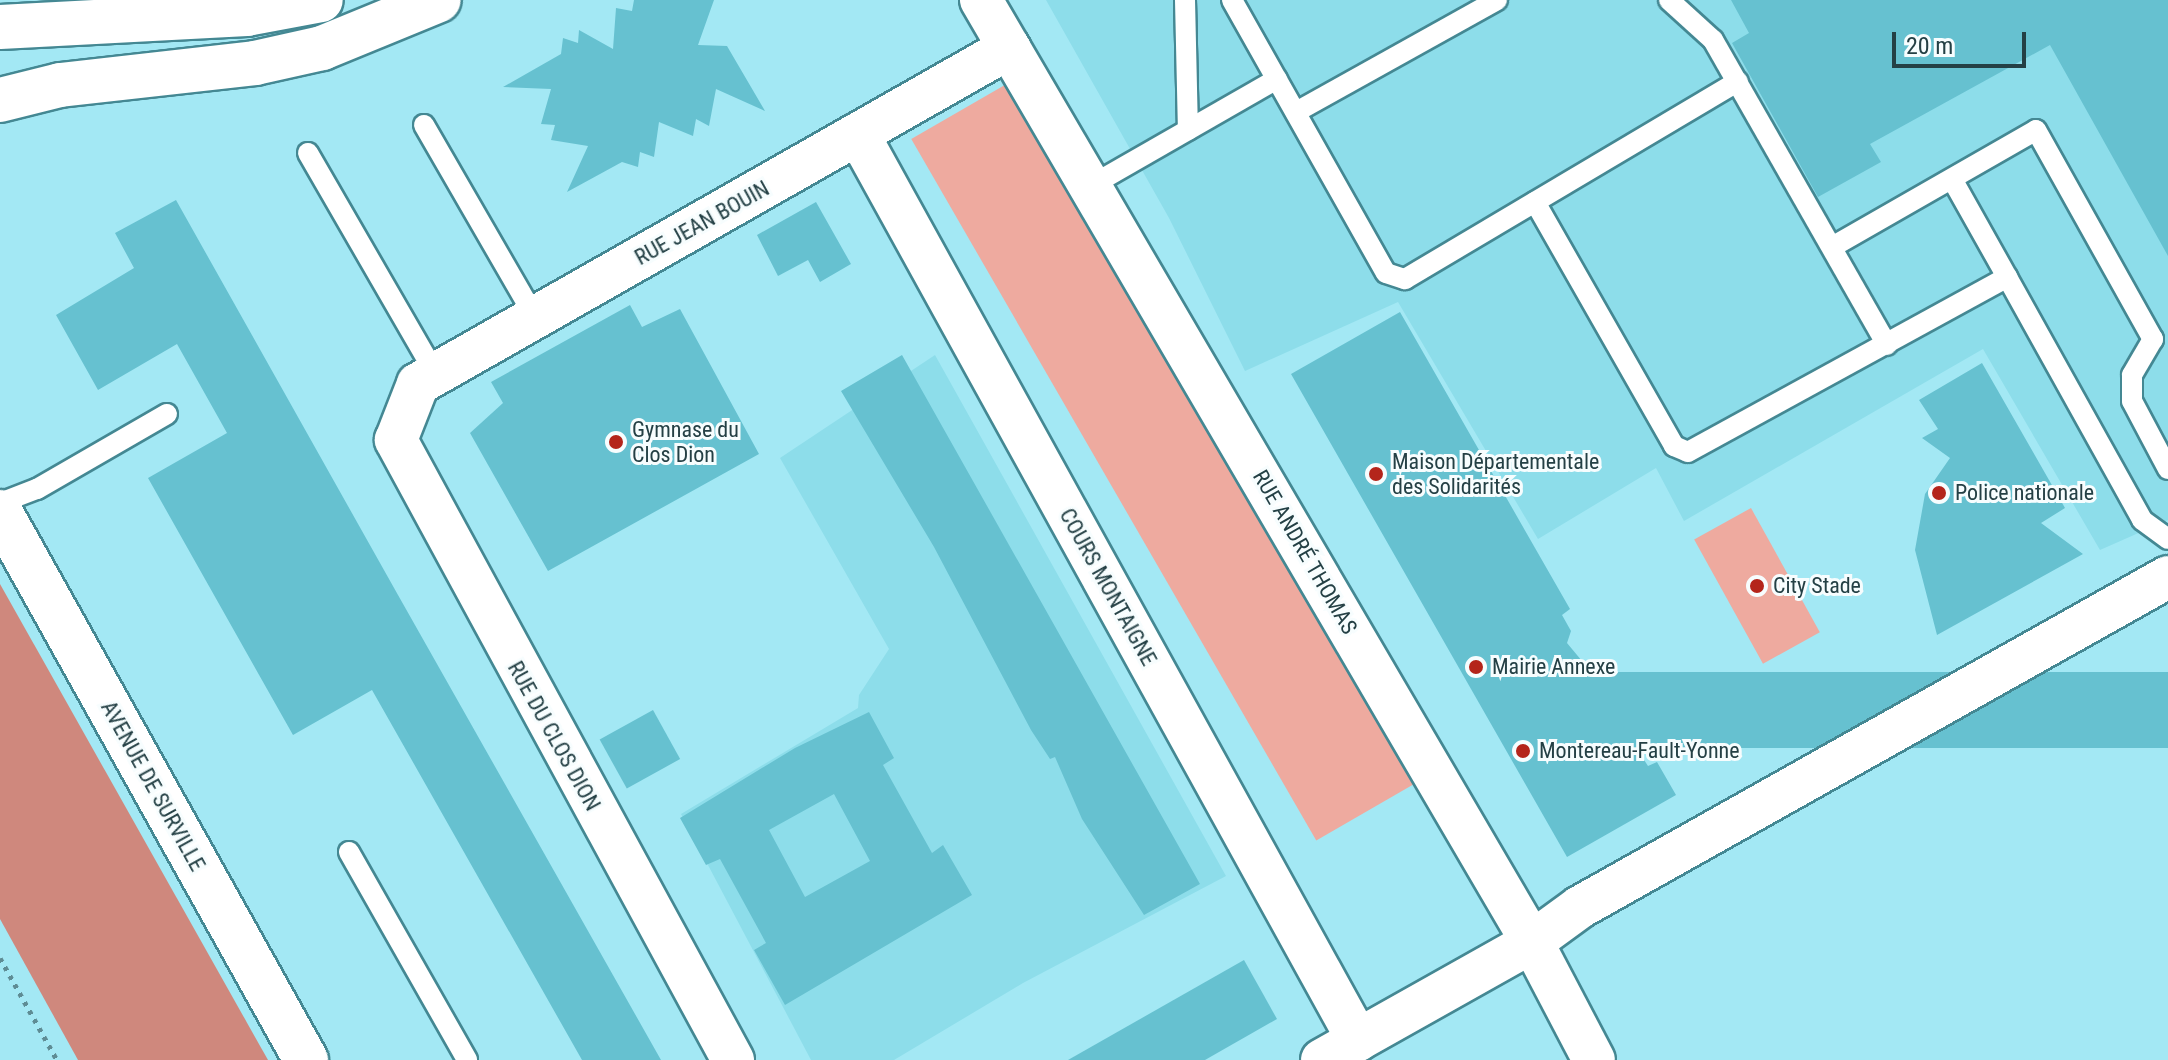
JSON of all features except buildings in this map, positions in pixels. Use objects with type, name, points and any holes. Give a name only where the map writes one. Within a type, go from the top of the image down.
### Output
[{"type":"street","points":[[0,27],[115,9],[247,14],[321,0]]},
{"type":"street","points":[[0,100],[60,85],[282,57],[322,48],[439,0]]},
{"type":"street","name":"RUE ANDRÉ THOMAS","points":[[981,0],[1092,185],[1532,942],[1594,1060]]},
{"type":"street","name":"RUE JEAN BOUIN","points":[[407,408],[418,384],[435,373],[1009,48]]},
{"type":"street","name":"COURS MONTAIGNE","points":[[858,134],[1358,1040]]},
{"type":"street","name":"RUE DU CLOS DION","points":[[407,408],[396,440],[413,482],[733,1060]]},
{"type":"street","name":"AVENUE DE SURVILLE","points":[[0,512],[306,1060]]},
{"type":"street","points":[[1322,1060],[1532,942],[1580,907],[2168,577]]},
{"type":"lane","points":[[1185,0],[1188,130]]},
{"type":"lane","points":[[1232,0],[1386,273],[1405,279],[1738,81]]},
{"type":"lane","points":[[1296,112],[1497,0]]},
{"type":"lane","points":[[1669,0],[1713,40],[1887,345]]},
{"type":"lane","points":[[1092,185],[1277,79]]},
{"type":"lane","points":[[424,125],[535,317]]},
{"type":"lane","points":[[1832,247],[2036,130],[2153,339],[2132,375],[2132,401],[2168,469]]},
{"type":"lane","points":[[308,153],[435,373]]},
{"type":"lane","points":[[1952,179],[2142,520],[2168,539]]},
{"type":"lane","points":[[1535,202],[1674,446],[1688,452],[2007,277]]},
{"type":"lane","points":[[0,503],[37,489],[167,414]]},
{"type":"lane","points":[[349,852],[467,1060]]},
{"type":"path","points":[[0,958],[57,1060]]},
{"type":"shaded area","points":[[1046,0],[2168,0],[2168,520],[2100,550],[1983,349],[1684,521],[1656,468],[1538,539],[1398,302],[1245,371],[1169,218]]},
{"type":"shaded area","points":[[1010,82],[1415,783],[1316,840],[911,139]]},
{"type":"shaded area","points":[[935,355],[1226,876],[1023,983],[894,1060],[811,1060],[681,814],[858,708],[859,695],[889,649],[780,458]]},
{"type":"shaded area","name":"City Stade","points":[[1751,508],[1820,632],[1763,664],[1694,540]]},
{"type":"shaded area","points":[[0,584],[268,1060],[78,1060],[0,919]]},
{"type":"place","name":"Gymnase du Clos Dion","points":[[616,442]]},
{"type":"place","name":"Maison Départementale des Solidarités","points":[[1376,474]]},
{"type":"place","name":"Police nationale","points":[[1939,493]]},
{"type":"place","name":"City Stade","points":[[1757,586]]},
{"type":"place","name":"Mairie Annexe","points":[[1476,667]]},
{"type":"place","name":"Montereau-Fault-Yonne","points":[[1523,751]]}]
